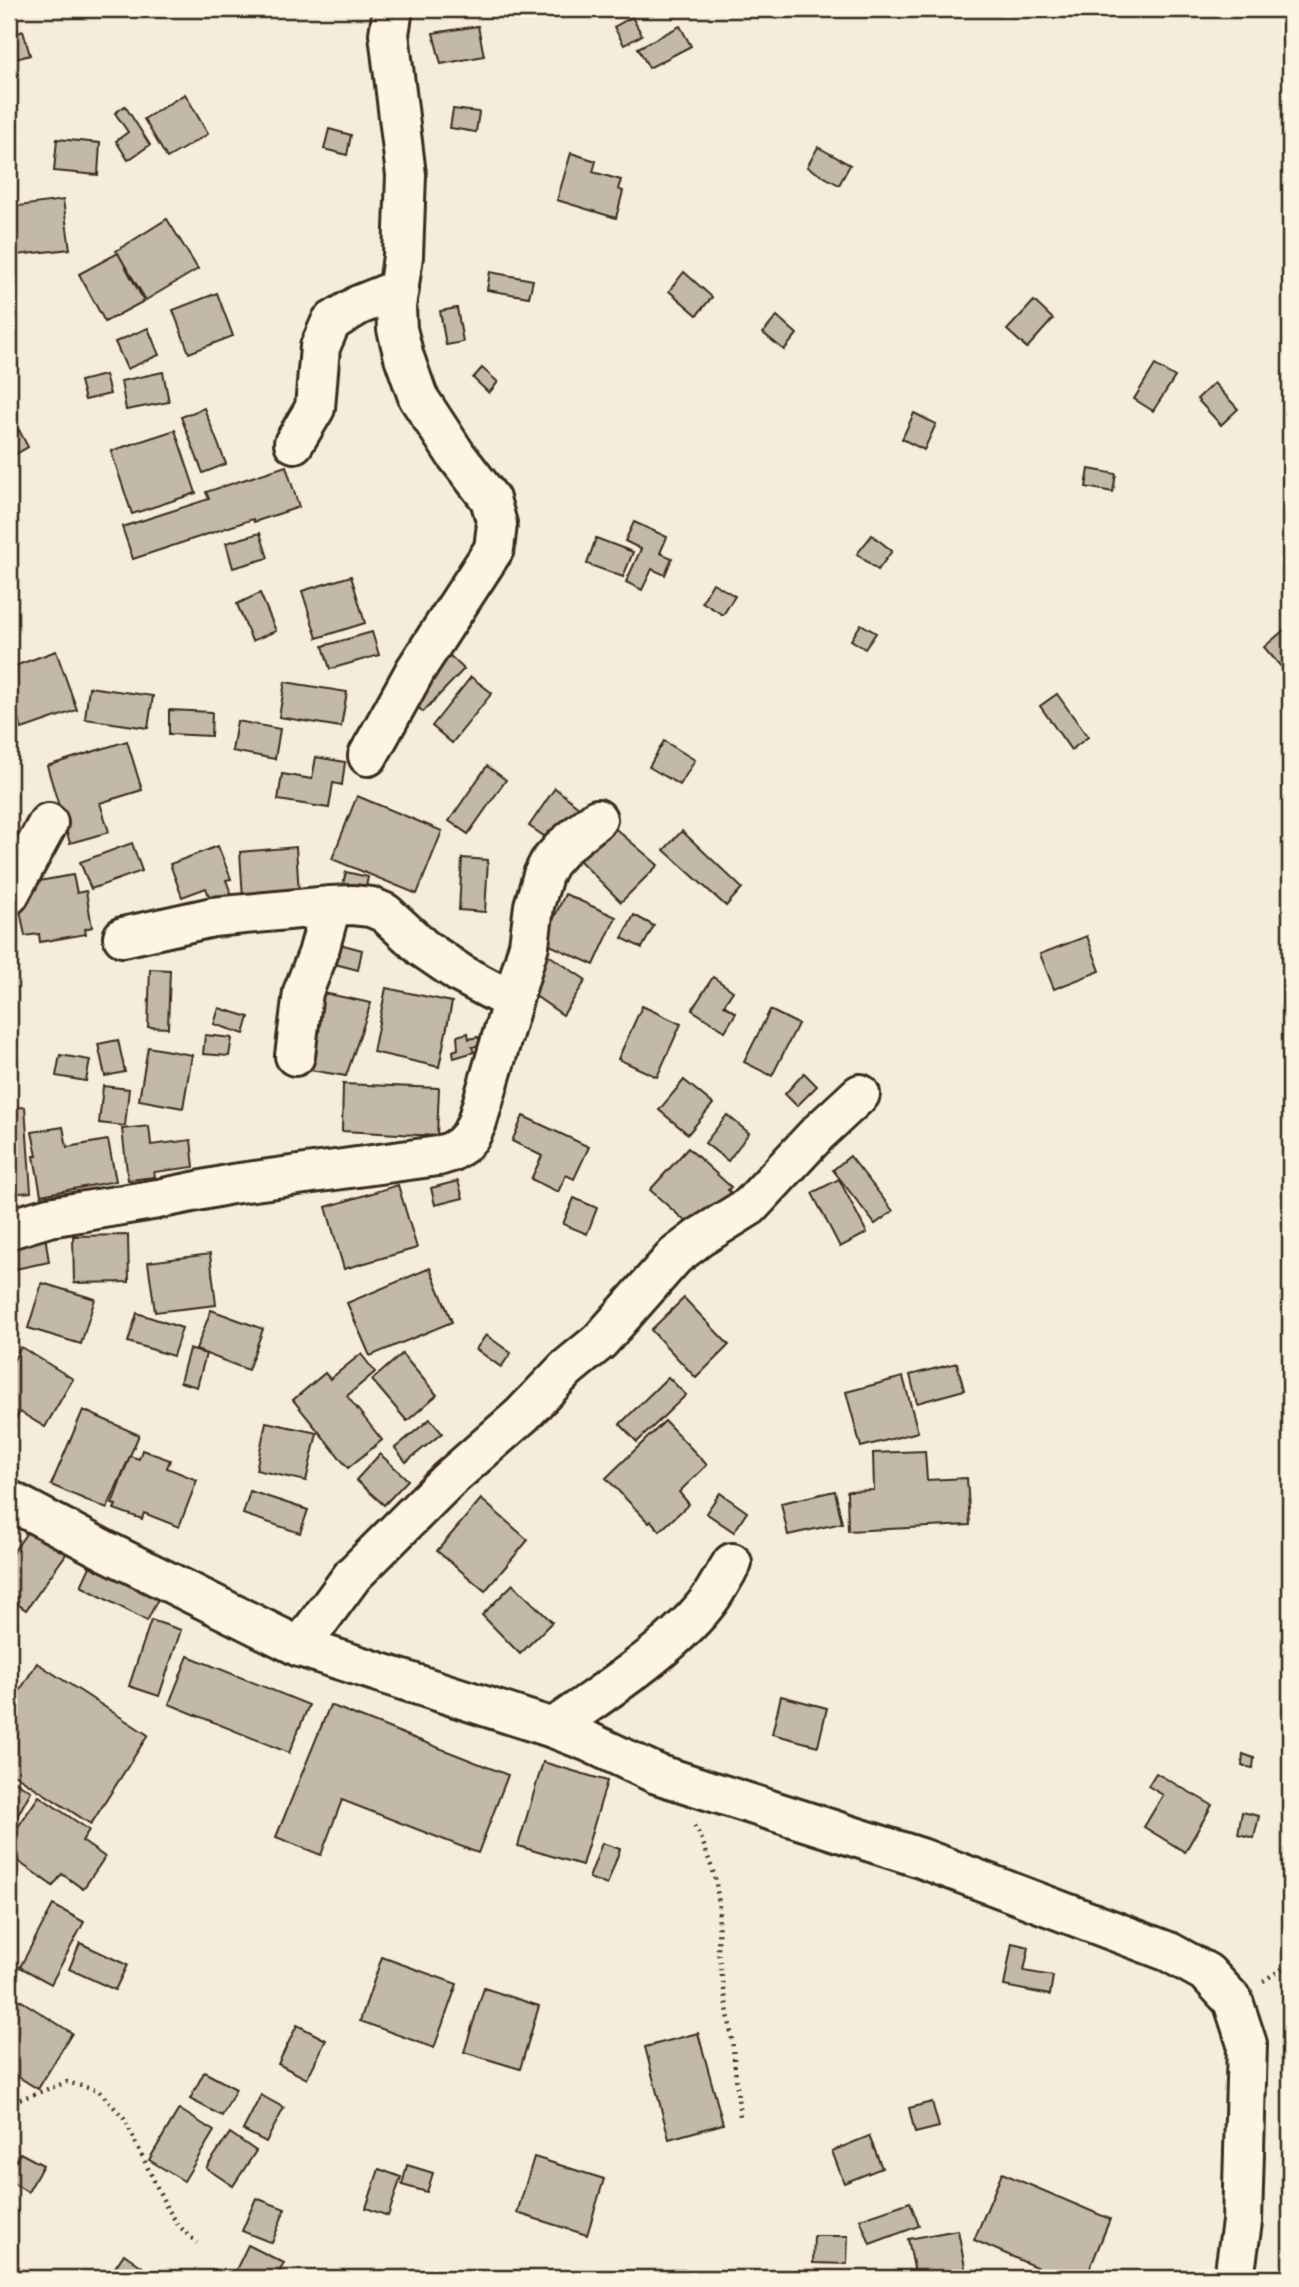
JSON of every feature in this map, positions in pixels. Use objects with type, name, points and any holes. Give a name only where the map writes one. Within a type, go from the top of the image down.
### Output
[{"type":"street","points":[[368,756],[416,668],[494,550],[497,538],[497,524],[490,499],[456,455],[418,397],[397,329],[396,307],[403,257],[406,175],[389,34],[393,9]]},
{"type":"street","points":[[294,443],[315,408],[320,347],[331,322],[359,305],[399,289]]},
{"type":"street","points":[[9,1229],[48,1217],[232,1184],[451,1152],[462,1145],[477,1122],[529,945],[534,906],[543,875],[549,863],[564,846],[597,819]]},
{"type":"street","points":[[9,895],[48,823]]},
{"type":"street","points":[[123,937],[192,920],[331,906],[371,907],[385,913],[432,955],[512,1001]]},
{"type":"street","points":[[295,1056],[303,992],[318,954],[331,906]]},
{"type":"street","points":[[300,1647],[353,1575],[448,1480],[522,1415],[566,1369],[600,1340],[674,1256],[750,1206],[818,1133],[860,1094]]},
{"type":"street","points":[[9,1500],[119,1558],[300,1647],[552,1728],[657,1774],[920,1858],[1169,1952],[1207,1973],[1233,2001],[1247,2044],[1242,2222],[1234,2278]]},
{"type":"street","points":[[552,1728],[627,1675],[680,1631],[711,1597],[732,1563]]},
{"type":"path","points":[[657,1774],[701,1836],[715,1877],[719,1904],[718,1951],[732,2039],[740,2117]]},
{"type":"path","points":[[9,2108],[18,2100],[67,2082],[99,2091],[124,2118],[166,2206],[179,2225],[197,2243]]},
{"type":"building","points":[[632,17],[642,35],[624,45],[614,27]]},
{"type":"building","points":[[478,26],[484,56],[441,64],[433,33]]},
{"type":"building","points":[[680,26],[691,46],[649,68],[638,48]]},
{"type":"building","points":[[23,31],[30,55],[9,61],[9,36]]},
{"type":"building","points":[[185,94],[208,134],[167,158],[144,119]]},
{"type":"building","points":[[125,106],[150,145],[128,160],[116,141],[128,132],[115,113]]},
{"type":"building","points":[[453,109],[479,112],[476,132],[450,128]]},
{"type":"building","points":[[329,129],[351,135],[347,155],[324,149]]},
{"type":"building","points":[[57,139],[100,143],[98,175],[54,171]]},
{"type":"building","points":[[818,147],[850,165],[839,185],[807,167]]},
{"type":"building","points":[[571,153],[596,161],[593,172],[621,180],[618,189],[623,191],[616,218],[557,200]]},
{"type":"building","points":[[63,200],[70,249],[17,255],[11,207]]},
{"type":"building","points":[[167,219],[198,269],[146,300],[116,251]]},
{"type":"building","points":[[118,253],[144,301],[105,322],[79,274]]},
{"type":"building","points":[[490,272],[533,280],[529,297],[487,290]]},
{"type":"building","points":[[684,272],[712,297],[697,315],[669,291]]},
{"type":"building","points":[[217,293],[233,336],[189,353],[173,310]]},
{"type":"building","points":[[1034,301],[1053,319],[1027,348],[1007,330]]},
{"type":"building","points":[[457,308],[463,342],[446,345],[440,311]]},
{"type":"building","points":[[777,316],[797,334],[784,350],[763,333]]},
{"type":"building","points":[[148,328],[159,355],[127,369],[115,342]]},
{"type":"building","points":[[1155,365],[1175,377],[1153,411],[1134,399]]},
{"type":"building","points":[[482,368],[498,382],[489,393],[473,378]]},
{"type":"building","points":[[163,372],[169,402],[126,410],[121,381]]},
{"type":"building","points":[[105,375],[110,394],[85,400],[80,381]]},
{"type":"building","points":[[1214,383],[1238,409],[1221,425],[1197,399]]},
{"type":"building","points":[[204,408],[226,464],[203,473],[181,417]]},
{"type":"building","points":[[914,413],[936,424],[924,450],[902,439]]},
{"type":"building","points":[[19,430],[28,447],[9,458],[9,435]]},
{"type":"building","points":[[175,430],[196,493],[132,514],[111,451]]},
{"type":"building","points":[[286,466],[299,507],[254,522],[253,519],[133,559],[122,527],[209,499],[206,492]]},
{"type":"building","points":[[1089,469],[1116,474],[1113,492],[1086,487]]},
{"type":"building","points":[[634,522],[667,537],[660,553],[672,558],[665,575],[652,569],[642,590],[626,582],[641,549],[625,541]]},
{"type":"building","points":[[260,533],[268,558],[233,568],[226,543]]},
{"type":"building","points":[[872,535],[892,551],[878,570],[857,554]]},
{"type":"building","points":[[596,538],[633,552],[623,577],[587,564]]},
{"type":"building","points":[[351,576],[365,623],[317,638],[302,591]]},
{"type":"building","points":[[713,583],[735,596],[723,615],[702,602]]},
{"type":"building","points":[[260,593],[276,631],[252,641],[237,604]]},
{"type":"building","points":[[861,624],[876,633],[865,649],[851,640]]},
{"type":"building","points":[[1290,625],[1290,663],[1283,669],[1264,647]]},
{"type":"building","points":[[372,632],[379,655],[330,669],[323,646]]},
{"type":"building","points":[[56,651],[77,710],[22,729],[9,693],[9,668]]},
{"type":"building","points":[[446,652],[464,669],[423,712],[406,695]]},
{"type":"building","points":[[471,677],[492,693],[452,743],[432,726]]},
{"type":"building","points":[[285,682],[347,692],[341,727],[279,717]]},
{"type":"building","points":[[89,687],[153,696],[148,728],[85,719]]},
{"type":"building","points":[[1057,694],[1088,737],[1071,750],[1040,706]]},
{"type":"building","points":[[169,710],[212,712],[211,736],[169,734]]},
{"type":"building","points":[[237,721],[280,729],[275,759],[232,751]]},
{"type":"building","points":[[127,741],[142,790],[100,803],[109,832],[70,843],[47,766]]},
{"type":"building","points":[[664,741],[695,760],[680,785],[649,767]]},
{"type":"building","points":[[316,757],[345,762],[342,785],[333,783],[329,808],[278,800],[282,774],[312,779]]},
{"type":"building","points":[[487,766],[506,780],[468,834],[449,821]]},
{"type":"building","points":[[555,788],[580,808],[556,844],[529,826]]},
{"type":"building","points":[[357,796],[442,831],[417,894],[332,859]]},
{"type":"building","points":[[604,819],[658,865],[621,902],[575,856]]},
{"type":"building","points":[[682,831],[742,888],[726,906],[664,850]]},
{"type":"building","points":[[132,843],[142,871],[91,889],[80,862]]},
{"type":"building","points":[[218,846],[231,879],[226,880],[235,904],[215,912],[206,888],[182,897],[170,864]]},
{"type":"building","points":[[296,847],[299,894],[243,898],[240,852]]},
{"type":"building","points":[[462,858],[488,860],[485,912],[459,910]]},
{"type":"building","points":[[346,872],[368,877],[363,901],[340,896]]},
{"type":"building","points":[[73,875],[77,893],[86,891],[92,927],[85,929],[86,934],[40,942],[39,934],[25,936],[18,900],[30,898],[28,883]]},
{"type":"building","points":[[565,894],[616,917],[594,965],[543,942]]},
{"type":"building","points":[[634,915],[654,926],[642,948],[622,938]]},
{"type":"building","points":[[1087,936],[1100,971],[1054,989],[1040,954]]},
{"type":"building","points":[[336,943],[362,950],[358,970],[331,963]]},
{"type":"building","points":[[541,950],[586,980],[563,1015],[518,984]]},
{"type":"building","points":[[150,969],[170,970],[168,1028],[148,1027]]},
{"type":"building","points":[[713,977],[733,991],[724,1005],[736,1013],[725,1031],[692,1010]]},
{"type":"building","points":[[386,988],[452,1002],[439,1067],[373,1052]]},
{"type":"building","points":[[314,991],[371,1003],[346,1076],[304,1069]]},
{"type":"building","points":[[642,1006],[681,1024],[657,1077],[618,1059]]},
{"type":"building","points":[[219,1008],[249,1017],[244,1034],[214,1024]]},
{"type":"building","points":[[770,1010],[798,1024],[772,1076],[744,1062]]},
{"type":"building","points":[[468,1033],[469,1039],[478,1037],[481,1045],[472,1047],[474,1052],[454,1058],[453,1051],[458,1049],[457,1036]]},
{"type":"building","points":[[205,1035],[232,1038],[229,1056],[203,1054]]},
{"type":"building","points":[[118,1040],[125,1072],[105,1076],[98,1044]]},
{"type":"building","points":[[148,1047],[192,1055],[183,1108],[139,1100]]},
{"type":"building","points":[[60,1055],[90,1060],[86,1081],[56,1076]]},
{"type":"building","points":[[804,1073],[817,1086],[797,1106],[785,1094]]},
{"type":"building","points":[[684,1080],[713,1104],[688,1134],[659,1110]]},
{"type":"building","points":[[343,1084],[439,1088],[437,1136],[342,1131]]},
{"type":"building","points":[[103,1086],[129,1089],[125,1126],[99,1123]]},
{"type":"building","points":[[25,1107],[31,1192],[9,1194],[9,1108]]},
{"type":"building","points":[[727,1115],[749,1133],[728,1161],[705,1143]]},
{"type":"building","points":[[523,1116],[589,1147],[574,1179],[566,1175],[558,1192],[531,1179],[542,1156],[512,1141]]},
{"type":"building","points":[[149,1126],[151,1145],[191,1140],[194,1167],[154,1172],[155,1177],[128,1180],[122,1129]]},
{"type":"building","points":[[63,1127],[67,1147],[108,1140],[116,1181],[41,1195],[32,1132]]},
{"type":"building","points":[[688,1148],[731,1187],[728,1190],[739,1200],[694,1229],[650,1190]]},
{"type":"building","points":[[850,1156],[893,1211],[875,1224],[833,1170]]},
{"type":"building","points":[[839,1179],[867,1233],[840,1247],[812,1193]]},
{"type":"building","points":[[458,1181],[463,1198],[435,1205],[431,1188]]},
{"type":"building","points":[[398,1185],[417,1248],[344,1269],[326,1207]]},
{"type":"building","points":[[574,1198],[597,1208],[587,1234],[563,1224]]},
{"type":"building","points":[[45,1235],[49,1262],[15,1269],[10,1241]]},
{"type":"building","points":[[128,1235],[129,1282],[74,1283],[73,1236]]},
{"type":"building","points":[[210,1254],[216,1305],[155,1312],[148,1262]]},
{"type":"building","points":[[430,1268],[452,1322],[370,1356],[347,1303]]},
{"type":"building","points":[[42,1283],[95,1299],[81,1344],[28,1328]]},
{"type":"building","points":[[684,1298],[729,1345],[696,1378],[651,1330]]},
{"type":"building","points":[[211,1310],[263,1329],[248,1370],[196,1350]]},
{"type":"building","points":[[137,1313],[182,1328],[173,1356],[128,1342]]},
{"type":"building","points":[[486,1335],[511,1353],[501,1367],[476,1349]]},
{"type":"building","points":[[21,1347],[73,1379],[45,1427],[20,1412],[15,1420],[9,1417],[9,1368]]},
{"type":"building","points":[[189,1349],[206,1354],[197,1387],[180,1382]]},
{"type":"building","points":[[361,1354],[375,1372],[347,1396],[382,1440],[348,1468],[293,1400],[325,1373],[330,1379]]},
{"type":"building","points":[[402,1354],[437,1395],[407,1421],[372,1380]]},
{"type":"building","points":[[957,1363],[964,1390],[917,1403],[910,1375]]},
{"type":"building","points":[[668,1377],[686,1395],[637,1442],[620,1424]]},
{"type":"building","points":[[903,1377],[918,1432],[861,1447],[846,1392]]},
{"type":"building","points":[[83,1410],[139,1435],[107,1509],[51,1485]]},
{"type":"building","points":[[430,1419],[442,1433],[406,1462],[395,1448]]},
{"type":"building","points":[[665,1421],[707,1465],[679,1492],[689,1504],[660,1531],[606,1478]]},
{"type":"building","points":[[266,1422],[317,1433],[306,1481],[256,1470]]},
{"type":"building","points":[[142,1450],[170,1460],[167,1468],[197,1480],[179,1527],[144,1513],[142,1519],[114,1509],[116,1505],[112,1504],[130,1456],[139,1459]]},
{"type":"building","points":[[925,1451],[927,1480],[967,1478],[970,1525],[848,1531],[847,1491],[874,1490],[873,1453]]},
{"type":"building","points":[[380,1454],[408,1480],[384,1505],[356,1480]]},
{"type":"building","points":[[250,1491],[308,1510],[300,1533],[243,1514]]},
{"type":"building","points":[[835,1491],[842,1523],[788,1535],[781,1503]]},
{"type":"building","points":[[720,1493],[747,1512],[734,1532],[706,1513]]},
{"type":"building","points":[[481,1499],[528,1540],[485,1591],[437,1551]]},
{"type":"building","points":[[33,1524],[69,1550],[26,1610],[9,1598],[9,1558]]},
{"type":"building","points":[[93,1560],[160,1595],[147,1621],[81,1586]]},
{"type":"building","points":[[513,1584],[552,1622],[520,1654],[482,1615]]},
{"type":"building","points":[[151,1620],[181,1630],[159,1696],[129,1686]]},
{"type":"building","points":[[188,1656],[309,1705],[289,1753],[169,1704]]},
{"type":"building","points":[[37,1663],[148,1735],[91,1824],[9,1771],[9,1708]]},
{"type":"building","points":[[781,1696],[827,1708],[818,1746],[772,1734]]},
{"type":"building","points":[[330,1705],[508,1775],[478,1853],[342,1800],[321,1855],[276,1837]]},
{"type":"building","points":[[1243,1754],[1254,1758],[1253,1768],[1242,1766]]},
{"type":"building","points":[[543,1762],[607,1781],[582,1865],[518,1846]]},
{"type":"building","points":[[1156,1773],[1212,1805],[1185,1852],[1144,1827],[1163,1795],[1148,1786]]},
{"type":"building","points":[[9,1778],[31,1791],[9,1831]]},
{"type":"building","points":[[39,1796],[89,1830],[82,1841],[105,1857],[83,1889],[62,1874],[53,1886],[9,1855],[9,1840]]},
{"type":"building","points":[[1242,1812],[1259,1816],[1254,1838],[1238,1834]]},
{"type":"building","points":[[602,1843],[620,1849],[607,1885],[589,1878]]},
{"type":"building","points":[[53,1905],[84,1922],[51,1984],[20,1967]]},
{"type":"building","points":[[80,1943],[127,1965],[115,1990],[69,1969]]},
{"type":"building","points":[[1012,1943],[1029,1947],[1024,1971],[1053,1976],[1050,1995],[1004,1986]]},
{"type":"building","points":[[382,1957],[457,1984],[434,2048],[360,2021]]},
{"type":"building","points":[[484,1988],[539,2006],[520,2069],[464,2052]]},
{"type":"building","points":[[9,1993],[72,2033],[38,2089],[9,2071]]},
{"type":"building","points":[[297,2025],[326,2040],[307,2079],[278,2064]]},
{"type":"building","points":[[698,2033],[723,2124],[669,2139],[645,2047]]},
{"type":"building","points":[[204,2072],[236,2089],[222,2116],[190,2099]]},
{"type":"building","points":[[261,2095],[284,2108],[266,2142],[243,2130]]},
{"type":"building","points":[[932,2102],[939,2127],[915,2133],[909,2108]]},
{"type":"building","points":[[179,2109],[214,2131],[184,2181],[149,2160]]},
{"type":"building","points":[[230,2133],[256,2151],[233,2186],[206,2168]]},
{"type":"building","points":[[869,2136],[882,2168],[844,2183],[832,2151]]},
{"type":"building","points":[[20,2153],[43,2165],[28,2192],[9,2181],[9,2173]]},
{"type":"building","points":[[534,2157],[604,2179],[587,2235],[517,2213]]},
{"type":"building","points":[[407,2165],[433,2173],[427,2192],[402,2185]]},
{"type":"building","points":[[379,2169],[401,2177],[388,2216],[366,2208]]},
{"type":"building","points":[[1002,2173],[1110,2219],[1086,2278],[1061,2278],[974,2240]]},
{"type":"building","points":[[256,2198],[285,2209],[272,2243],[242,2231]]},
{"type":"building","points":[[910,2202],[919,2226],[870,2244],[860,2219]]},
{"type":"building","points":[[958,2230],[967,2278],[916,2278],[908,2239]]},
{"type":"building","points":[[814,2236],[848,2236],[847,2264],[813,2263]]},
{"type":"building","points":[[248,2245],[284,2263],[276,2278],[232,2278]]},
{"type":"building","points":[[124,2254],[158,2278],[108,2278]]}]
